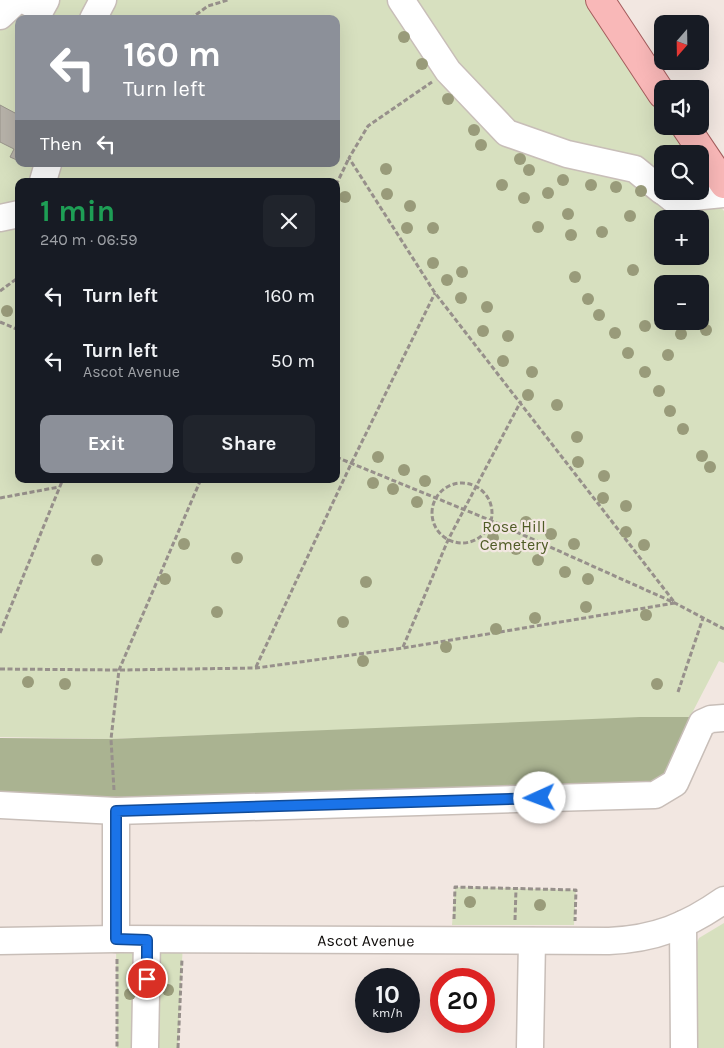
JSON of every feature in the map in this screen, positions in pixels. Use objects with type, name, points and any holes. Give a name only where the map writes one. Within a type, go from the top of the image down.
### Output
[{"type":"main road","points":[[600,0],[654,82]]},
{"type":"main road","points":[[690,135],[724,184]]},
{"type":"street","points":[[0,16],[16,0]]},
{"type":"street","points":[[24,0],[41,9],[46,0]]},
{"type":"street","points":[[401,0],[448,71],[507,133],[567,154],[635,169],[654,184]]},
{"type":"street","points":[[709,195],[724,194]]},
{"type":"street","points":[[0,218],[15,215]]},
{"type":"street","points":[[0,805],[116,811],[655,795],[675,782],[702,724],[710,719],[724,718]]},
{"type":"street","points":[[116,811],[116,939]]},
{"type":"street","name":"Ascot Avenue","points":[[0,941],[116,939],[183,941],[523,934],[574,941],[629,940],[659,935],[700,917],[724,900]]},
{"type":"street","points":[[683,924],[684,1048]]},
{"type":"street","points":[[523,934],[530,1048]]},
{"type":"street","points":[[146,1048],[147,940]]},
{"type":"path","points":[[196,15],[208,6],[228,0]]},
{"type":"path","points":[[339,178],[368,126],[448,71]]},
{"type":"path","points":[[349,158],[436,293],[675,603]]},
{"type":"path","points":[[0,291],[15,280]]},
{"type":"path","points":[[256,668],[350,464],[436,293]]},
{"type":"path","points":[[0,322],[15,328]]},
{"type":"path","points":[[403,648],[448,540],[521,401]]},
{"type":"path","points":[[340,459],[492,521],[675,603],[724,629]]},
{"type":"path","points":[[0,633],[61,483]]},
{"type":"path","points":[[116,811],[111,739],[119,670],[199,483]]},
{"type":"path","points":[[456,483],[476,485],[491,500],[492,521],[482,536],[475,541],[466,543],[448,540],[436,528],[432,519],[435,498],[447,486],[456,483]]},
{"type":"path","points":[[0,498],[60,486]]},
{"type":"path","points":[[0,669],[256,668],[403,648],[675,603]]},
{"type":"path","points":[[678,692],[703,618]]},
{"type":"path","points":[[454,920],[455,887],[576,890],[574,941]]},
{"type":"path","points":[[516,888],[523,934]]},
{"type":"path","points":[[116,939],[117,1048]]},
{"type":"path","points":[[178,1048],[183,941]]},
{"type":"green space","name":"Rose Hill Cemetery","points":[[0,0],[600,0],[654,82],[654,135],[691,135],[698,145],[654,145],[654,200],[709,200],[709,162],[724,184],[724,201],[718,204],[724,211],[724,663],[719,661],[690,717],[111,739],[0,737]]},
{"type":"green space","points":[[640,717],[690,717],[702,723],[675,783],[0,805],[0,738],[111,739]]},
{"type":"green space","points":[[455,887],[576,890],[574,925],[452,925]]},
{"type":"green space","points":[[724,923],[724,1048],[692,1048],[694,949],[699,938]]},
{"type":"green space","points":[[116,939],[183,941],[178,1048],[117,1048]]},
{"type":"building","points":[[0,105],[15,113],[15,159],[10,157],[14,149],[0,142]]},
{"type":"route","points":[[147,979],[147,940],[116,939],[116,811],[540,798]]}]
